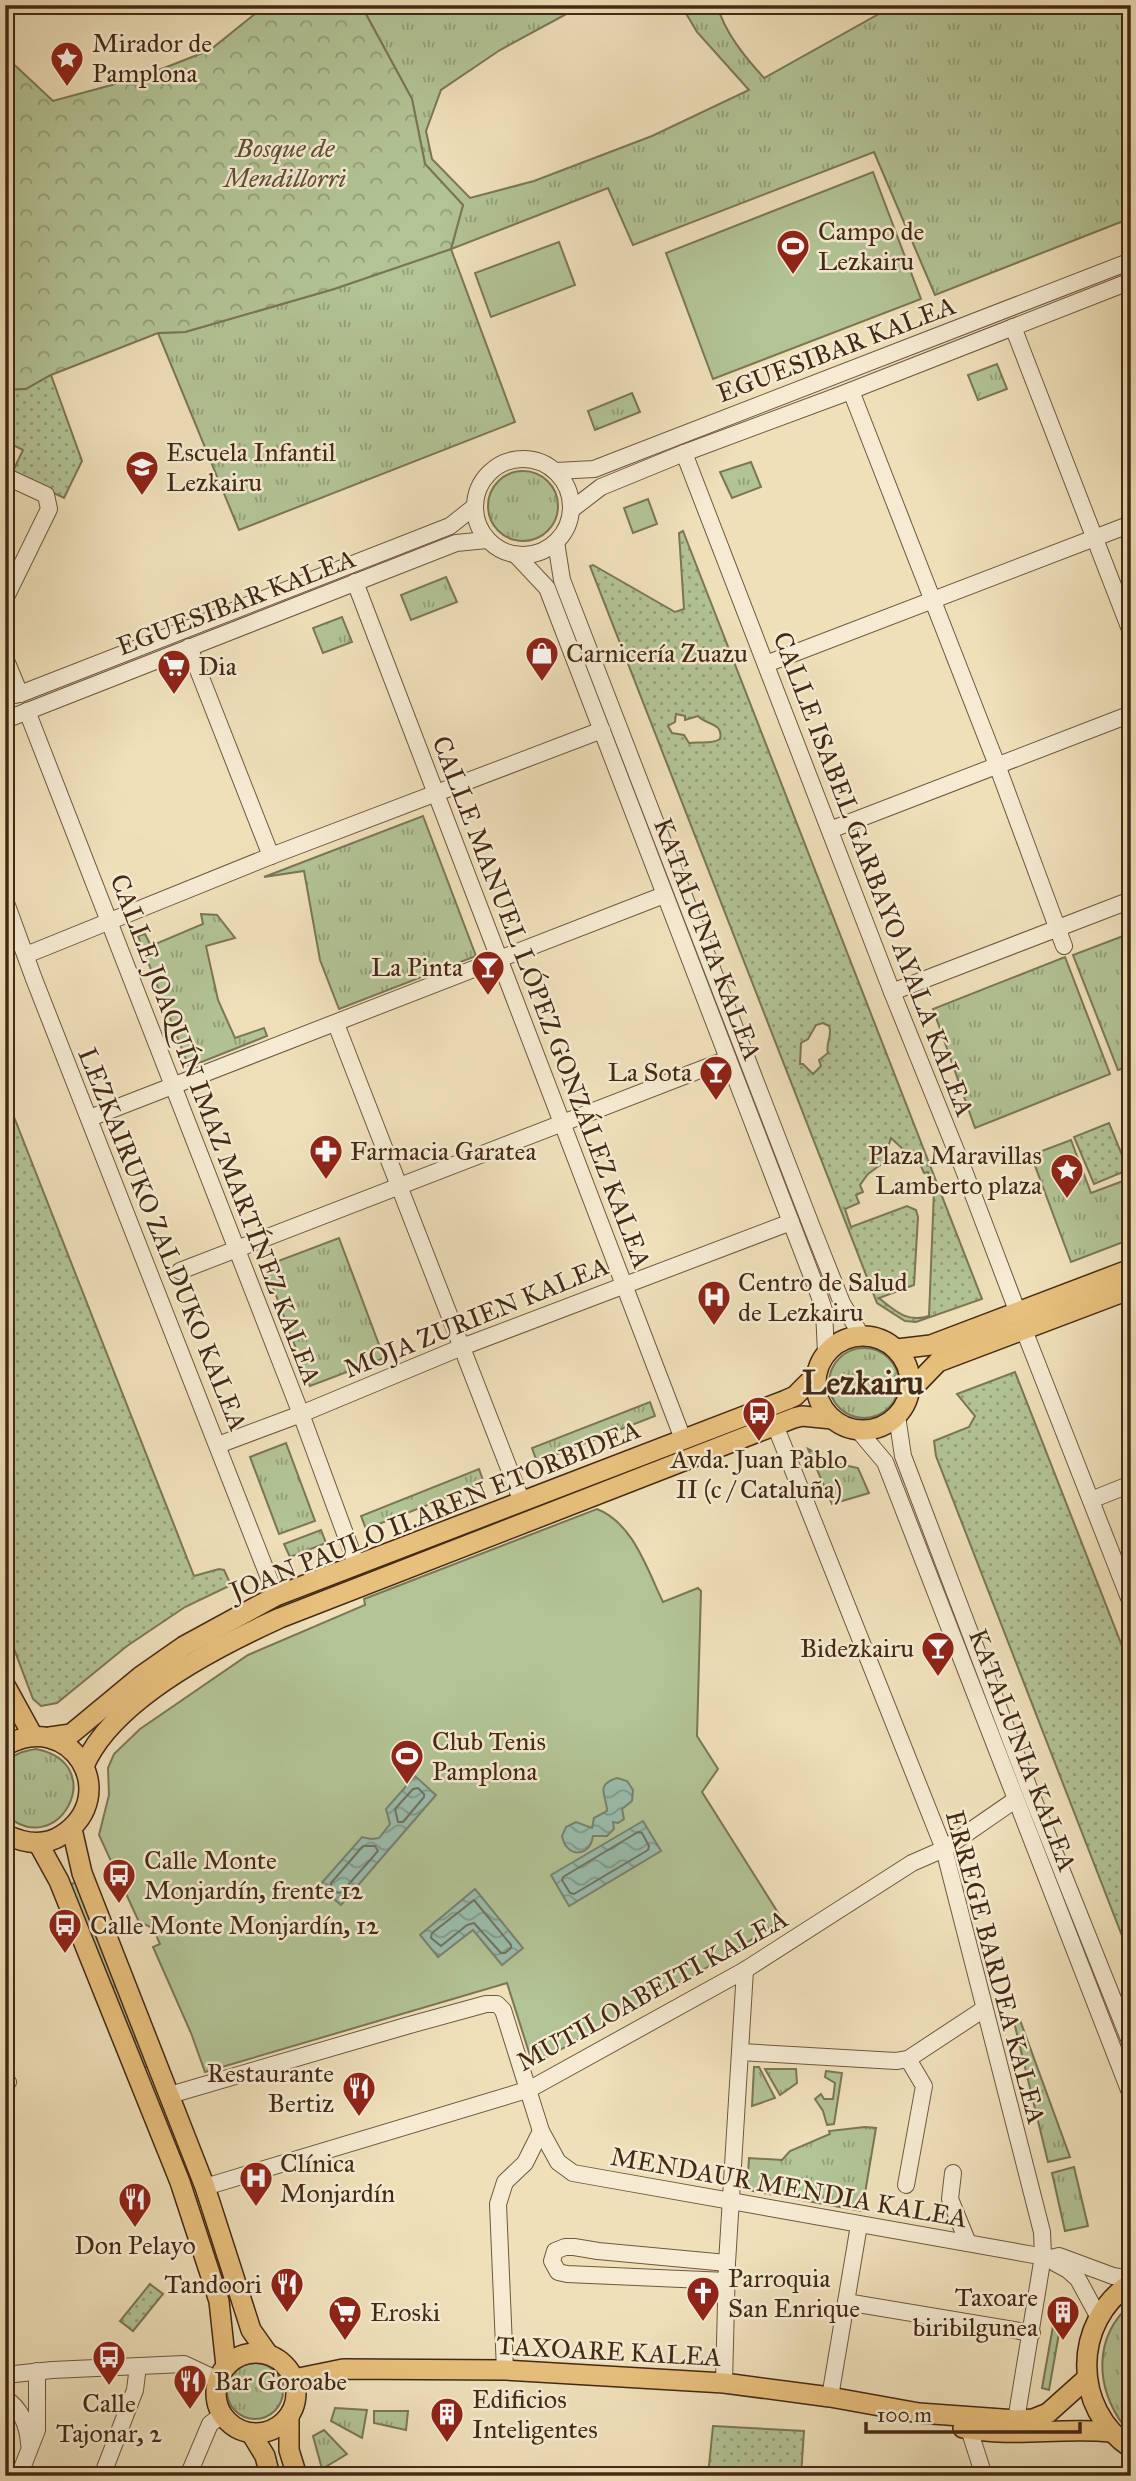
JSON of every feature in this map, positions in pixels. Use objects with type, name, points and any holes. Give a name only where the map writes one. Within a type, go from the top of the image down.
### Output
[{"type":"main road","points":[[910,1391],[938,1362],[1131,1269]]},
{"type":"main road","points":[[897,1349],[931,1345],[1021,1322],[1131,1289]]},
{"type":"main road","points":[[862,1335],[886,1341],[897,1349],[906,1361],[911,1376],[906,1405],[897,1416],[886,1425],[872,1430],[844,1427],[832,1419],[822,1406],[816,1391],[816,1375],[826,1353],[836,1343],[848,1337],[862,1335]]},
{"type":"main road","name":"JOAN PAULO II.AREN ETORBIDEA","points":[[5,1746],[16,1739],[71,1734],[141,1676],[184,1646],[276,1596],[794,1396],[816,1375]]},
{"type":"main road","name":"JOAN PAULO II.AREN ETORBIDEA","points":[[84,1766],[101,1734],[189,1664],[230,1641],[292,1613],[775,1425],[802,1416],[832,1419]]},
{"type":"main road","points":[[5,1685],[42,1736],[71,1749],[84,1766],[89,1793],[86,1807],[72,1829],[57,1839],[38,1843],[9,1840]]},
{"type":"main road","points":[[72,1829],[82,1873],[205,2187],[251,2330],[268,2354]]},
{"type":"main road","points":[[38,1843],[59,1881],[180,2182],[219,2301],[222,2373],[216,2398],[222,2415],[230,2424],[251,2433],[278,2427],[289,2417],[297,2392],[289,2368],[279,2359],[254,2352],[243,2354],[222,2373]]},
{"type":"main road","points":[[1131,2281],[1108,2302],[1098,2316],[1090,2336],[1086,2358],[1086,2379],[1094,2407],[1111,2432],[1131,2448]]},
{"type":"main road","name":"TAXOARE KALEA","points":[[294,2379],[343,2369],[505,2370],[724,2383],[919,2413],[1016,2420],[1033,2419],[1048,2413],[1086,2379]]},
{"type":"main road","name":"TAXOARE KALEA","points":[[919,2413],[948,2425],[1016,2434],[1070,2430],[1111,2432]]},
{"type":"main road","points":[[289,2417],[289,2450],[297,2476]]},
{"type":"main road","points":[[251,2433],[265,2456],[270,2476]]},
{"type":"street","name":"EGUESIBAR KALEA","points":[[556,471],[594,469],[1131,261]]},
{"type":"street","name":"EGUESIBAR KALEA","points":[[571,510],[601,487],[684,453],[1131,281]]},
{"type":"street","points":[[1013,327],[1131,632]]},
{"type":"street","points":[[850,391],[997,765],[1064,946]]},
{"type":"street","name":"CALLE ISABEL GARBAYO AYALA KALEA","points":[[684,453],[1131,1603]]},
{"type":"street","points":[[527,458],[556,471],[565,482],[570,495],[571,510],[564,533],[556,542],[530,555],[516,555],[500,550],[487,540],[480,530],[474,507],[477,491],[485,477],[497,466],[511,460],[527,458]]},
{"type":"street","points":[[5,476],[46,495],[49,509],[5,599]]},
{"type":"street","name":"EGUESIBAR KALEA","points":[[12,695],[450,526],[474,507]]},
{"type":"street","points":[[766,664],[1131,524]]},
{"type":"street","name":"EGUESIBAR KALEA","points":[[5,720],[456,543],[487,540]]},
{"type":"street","name":"KATALUNIA KALEA","points":[[556,542],[562,580],[822,1253],[842,1303],[862,1335]]},
{"type":"street","name":"KATALUNIA KALEA","points":[[516,555],[547,589],[602,730],[824,1310],[826,1353]]},
{"type":"street","name":"CALLE MANUEL LÓPEZ GONZÁLEZ KALEA","points":[[355,582],[683,1439]]},
{"type":"street","points":[[189,647],[271,856]]},
{"type":"street","points":[[5,658],[12,695]]},
{"type":"street","name":"CALLE JOAQUÍN IMAZ MARTÍNEZ KALEA","points":[[27,711],[235,1250],[301,1413],[357,1566]]},
{"type":"street","points":[[830,830],[1131,715]]},
{"type":"street","points":[[26,956],[271,856],[602,730]]},
{"type":"street","points":[[90,1118],[664,895]]},
{"type":"street","name":"LEZKAIRUKO ZALDUKO KALEA","points":[[5,900],[276,1596]]},
{"type":"street","points":[[892,992],[1131,900]]},
{"type":"street","points":[[336,1024],[522,1502]]},
{"type":"street","points":[[180,1271],[728,1059]]},
{"type":"street","name":"MOJA ZURIEN KALEA","points":[[218,1444],[462,1347],[790,1222]]},
{"type":"street","name":"KATALUNIA KALEA","points":[[897,1416],[903,1456],[1032,1796],[1131,2044]]},
{"type":"street","name":"ERREGE BARDEA KALEA","points":[[775,1425],[944,1849],[1042,2232],[1047,2257],[1016,2420]]},
{"type":"street","name":"KATALUNIA KALEA","points":[[858,1430],[885,1462],[1131,2095]]},
{"type":"street","points":[[1091,1500],[1131,1484]]},
{"type":"street","name":"MUTILOABEITI KALEA","points":[[205,2187],[530,2089],[745,1970],[912,1863],[944,1849],[1015,1800]]},
{"type":"street","points":[[724,2383],[730,2202],[745,1970]]},
{"type":"street","points":[[170,2095],[405,2026],[486,2004],[497,2004],[503,2010],[541,2131],[558,2162],[525,2163]]},
{"type":"street","points":[[740,2052],[896,2062],[908,2059],[984,2009]]},
{"type":"street","points":[[906,2185],[924,2086],[908,2059]]},
{"type":"street","points":[[505,2370],[498,2204],[505,2182],[525,2163],[541,2131]]},
{"type":"street","name":"MENDAUR MENDIA KALEA","points":[[558,2162],[573,2173],[859,2225],[1047,2257],[1059,2256],[1131,2281]]},
{"type":"street","points":[[953,2173],[950,2199],[968,2243]]},
{"type":"street","points":[[830,2398],[859,2225]]},
{"type":"street","points":[[727,2263],[574,2247],[565,2247],[555,2252],[552,2261],[558,2272],[567,2274],[727,2281]]},
{"type":"street","name":"MENDAUR MENDIA KALEA","points":[[1047,2257],[1078,2279],[1098,2316]]},
{"type":"street","points":[[846,2302],[1032,2333]]},
{"type":"street","points":[[5,2375],[184,2364],[222,2373]]},
{"type":"street","points":[[102,2476],[135,2390],[138,2366]]},
{"type":"street","points":[[19,2476],[37,2430],[37,2371]]},
{"type":"street","points":[[5,2398],[21,2413],[29,2432],[29,2449]]},
{"type":"street","points":[[188,2476],[210,2424],[222,2415]]},
{"type":"street","points":[[969,2429],[985,2476]]},
{"type":"green space","name":"Bosque de Mendillorri","points":[[266,5],[361,5],[412,99],[425,164],[463,205],[451,249],[334,289],[185,332],[158,333],[51,375],[26,389],[5,390],[5,56],[53,101],[141,77],[210,50]]},
{"type":"green space","points":[[361,5],[583,5],[500,50],[441,90],[426,131],[432,159],[470,198],[534,181],[652,136],[749,90],[697,32],[681,5],[717,5],[730,35],[764,78],[895,5],[1131,5],[1131,218],[935,295],[874,152],[633,245],[608,188],[451,249],[463,205],[425,164],[412,99]]},
{"type":"green space","name":"Campo de Lezkairu","points":[[873,172],[921,299],[713,379],[666,253]]},
{"type":"green space","points":[[559,242],[575,285],[491,317],[475,273]]},
{"type":"green space","points":[[451,249],[515,422],[239,530],[158,333],[185,332],[334,289]]},
{"type":"green space","points":[[997,364],[1007,389],[978,400],[968,375]]},
{"type":"green space","points":[[51,375],[82,461],[64,498],[12,473],[23,450],[5,441],[5,390],[26,389]]},
{"type":"green space","points":[[632,393],[640,412],[595,430],[588,411]]},
{"type":"green space","points":[[751,462],[761,487],[732,498],[720,472]]},
{"type":"green space","points":[[523,471],[548,481],[558,506],[548,531],[523,541],[498,531],[488,506],[498,481]]},
{"type":"green space","points":[[648,499],[657,524],[633,533],[624,508]]},
{"type":"green space","points":[[683,531],[982,1299],[916,1322],[905,1321],[877,1303],[590,566],[593,565],[675,612],[684,609],[679,533]],"holes":[[[676,714],[685,716],[685,720],[698,716],[717,727],[721,734],[720,739],[689,743],[684,735],[672,733],[668,726],[675,722]],[[823,1023],[829,1026],[830,1033],[828,1053],[819,1060],[821,1066],[813,1074],[800,1064],[801,1043],[808,1039],[816,1025]],[[891,1138],[921,1166],[924,1173],[928,1172],[934,1191],[929,1316],[908,1317],[879,1298],[914,1285],[918,1217],[916,1210],[907,1206],[851,1227],[845,1209],[859,1203],[856,1195],[863,1192],[860,1185],[868,1174],[883,1163]]]},
{"type":"green space","points":[[446,577],[457,602],[411,620],[401,595]]},
{"type":"green space","points":[[342,617],[352,642],[323,653],[313,628]]},
{"type":"green space","points":[[423,816],[476,956],[339,1009],[320,960],[304,871],[264,877]]},
{"type":"green space","points":[[201,914],[217,915],[235,938],[206,946],[218,1000],[235,1038],[264,1028],[267,1036],[189,1067],[138,936],[145,934],[151,946],[203,924]]},
{"type":"green space","points":[[1131,933],[1131,1066],[1118,1070],[1073,955]]},
{"type":"green space","points":[[1065,957],[1110,1074],[975,1128],[933,1009]]},
{"type":"green space","points":[[5,1094],[194,1576],[224,1570],[231,1585],[185,1607],[127,1646],[57,1703],[41,1706],[33,1699],[5,1625]]},
{"type":"green space","points":[[1109,1123],[1128,1170],[1094,1184],[1074,1137]]},
{"type":"green space","points":[[1071,1140],[1091,1193],[1131,1178],[1131,1239],[1071,1262],[1031,1155]]},
{"type":"green space","points":[[339,1238],[384,1358],[310,1386],[265,1266]]},
{"type":"green space","points":[[864,1348],[883,1354],[893,1364],[899,1383],[893,1402],[883,1412],[864,1418],[845,1412],[835,1402],[829,1383],[835,1364],[845,1354]]},
{"type":"green space","points":[[1015,1372],[1131,1669],[1131,1959],[936,1456],[934,1441],[969,1427],[975,1416],[957,1394]]},
{"type":"green space","points":[[650,1402],[655,1416],[537,1462],[532,1448]]},
{"type":"green space","points":[[286,1443],[315,1521],[279,1534],[250,1457]]},
{"type":"green space","points":[[808,1449],[835,1463],[858,1468],[869,1493],[832,1504]]},
{"type":"green space","points":[[479,1469],[484,1483],[366,1529],[361,1516]]},
{"type":"green space","name":"Club Tenis Pamplona","points":[[597,1509],[620,1525],[638,1548],[663,1602],[698,1588],[701,1591],[697,1736],[718,1769],[702,1792],[782,1919],[729,1955],[533,2065],[507,1983],[205,2072],[153,1947],[160,1944],[153,1928],[139,1922],[99,1835],[109,1795],[108,1768],[114,1754],[140,1729],[248,1655],[365,1605],[364,1599]]},
{"type":"green space","points":[[321,1530],[326,1543],[290,1557],[284,1544]]},
{"type":"green space","points":[[36,1749],[59,1758],[71,1772],[73,1789],[68,1806],[58,1819],[42,1827],[24,1826],[5,1814],[5,1763],[19,1753]]},
{"type":"green space","points":[[77,1882],[151,2065],[141,2069],[68,1885]]},
{"type":"green space","points":[[1020,2020],[1070,2157],[1048,2162],[1014,2022]]},
{"type":"green space","points":[[754,2067],[759,2067],[775,2098],[752,2106]]},
{"type":"green space","points":[[765,2069],[796,2069],[797,2083],[780,2095]]},
{"type":"green space","points":[[826,2071],[842,2073],[834,2124],[827,2125],[823,2111],[815,2099],[821,2094],[824,2099],[833,2099],[835,2083],[825,2077]]},
{"type":"green space","points":[[876,2128],[862,2211],[747,2190],[749,2158],[782,2160],[790,2151],[830,2134],[829,2131]]},
{"type":"green space","points":[[1074,2167],[1088,2226],[1065,2231],[1052,2173]]},
{"type":"green space","points":[[150,2284],[163,2294],[133,2331],[120,2321]]},
{"type":"green space","points":[[1058,2298],[1065,2299],[1049,2390],[1042,2388]]},
{"type":"green space","points":[[1131,2304],[1131,2420],[1124,2426],[1108,2395],[1102,2363],[1110,2332]]},
{"type":"green space","points":[[249,2363],[261,2363],[271,2367],[279,2375],[283,2391],[279,2407],[271,2415],[261,2419],[249,2419],[239,2415],[231,2407],[227,2397],[227,2385],[231,2375],[239,2367]]},
{"type":"green space","points":[[335,2408],[367,2410],[362,2438],[331,2421]]},
{"type":"green space","points":[[374,2411],[408,2411],[406,2430],[374,2423]]},
{"type":"green space","points":[[713,2426],[804,2431],[801,2476],[708,2476]]},
{"type":"green space","points":[[324,2430],[347,2454],[322,2469],[313,2436]]},
{"type":"water","points":[[415,1776],[436,1795],[341,1905],[319,1886],[362,1837],[379,1838],[390,1824],[386,1809]]},
{"type":"water","points":[[617,1778],[627,1781],[633,1790],[632,1801],[622,1809],[624,1819],[618,1823],[613,1822],[614,1829],[607,1836],[593,1836],[591,1843],[583,1851],[578,1853],[568,1848],[562,1836],[566,1827],[576,1822],[592,1828],[594,1818],[607,1811],[603,1792],[606,1784]]},
{"type":"water","points":[[643,1821],[661,1851],[569,1906],[551,1875]]},
{"type":"water","points":[[475,1889],[523,1948],[502,1965],[473,1930],[438,1957],[420,1935]]},
{"type":"place","name":"Mirador de Pamplona","points":[[67,88]]},
{"type":"place","name":"Campo de Lezkairu","points":[[793,276]]},
{"type":"place","name":"Escuela Infantil Lezkairu","points":[[142,497]]},
{"type":"place","name":"Carnicería Zuazu","points":[[542,683]]},
{"type":"place","name":"Dia","points":[[174,696]]},
{"type":"place","name":"La Pinta","points":[[488,997]]},
{"type":"place","name":"La Sota","points":[[716,1102]]},
{"type":"place","name":"Farmacia Garatea","points":[[326,1181]]},
{"type":"place","name":"Plaza Maravillas Lamberto plaza","points":[[1067,1200]]},
{"type":"place","name":"Centro de Salud de Lezkairu","points":[[714,1327]]},
{"type":"place","name":"Avda. Juan Pablo II (c / Cataluña)","points":[[759,1443]]},
{"type":"place","name":"Bidezkairu","points":[[938,1678]]},
{"type":"place","name":"Club Tenis Pamplona","points":[[407,1786]]},
{"type":"place","name":"Calle Monte Monjardín, frente 12","points":[[119,1905]]},
{"type":"place","name":"Calle Monte Monjardín, 12","points":[[65,1955]]},
{"type":"place","name":"Restaurante Bertiz","points":[[359,2118]]},
{"type":"place","name":"Clínica Monjardín","points":[[256,2208]]},
{"type":"place","name":"Don Pelayo","points":[[135,2229]]},
{"type":"place","name":"Tandoori","points":[[287,2314]]},
{"type":"place","name":"Parroquia San Enrique","points":[[703,2323]]},
{"type":"place","name":"Eroski","points":[[345,2342]]},
{"type":"place","name":"Taxoare biribilgunea","points":[[1063,2342]]},
{"type":"place","name":"Calle Tajonar, 2","points":[[109,2387]]},
{"type":"place","name":"Bar Goroabe","points":[[190,2411]]},
{"type":"place","name":"Edificios Inteligentes","points":[[447,2444]]},
{"type":"district","name":"Lezkairu","points":[[863,1383]]}]
